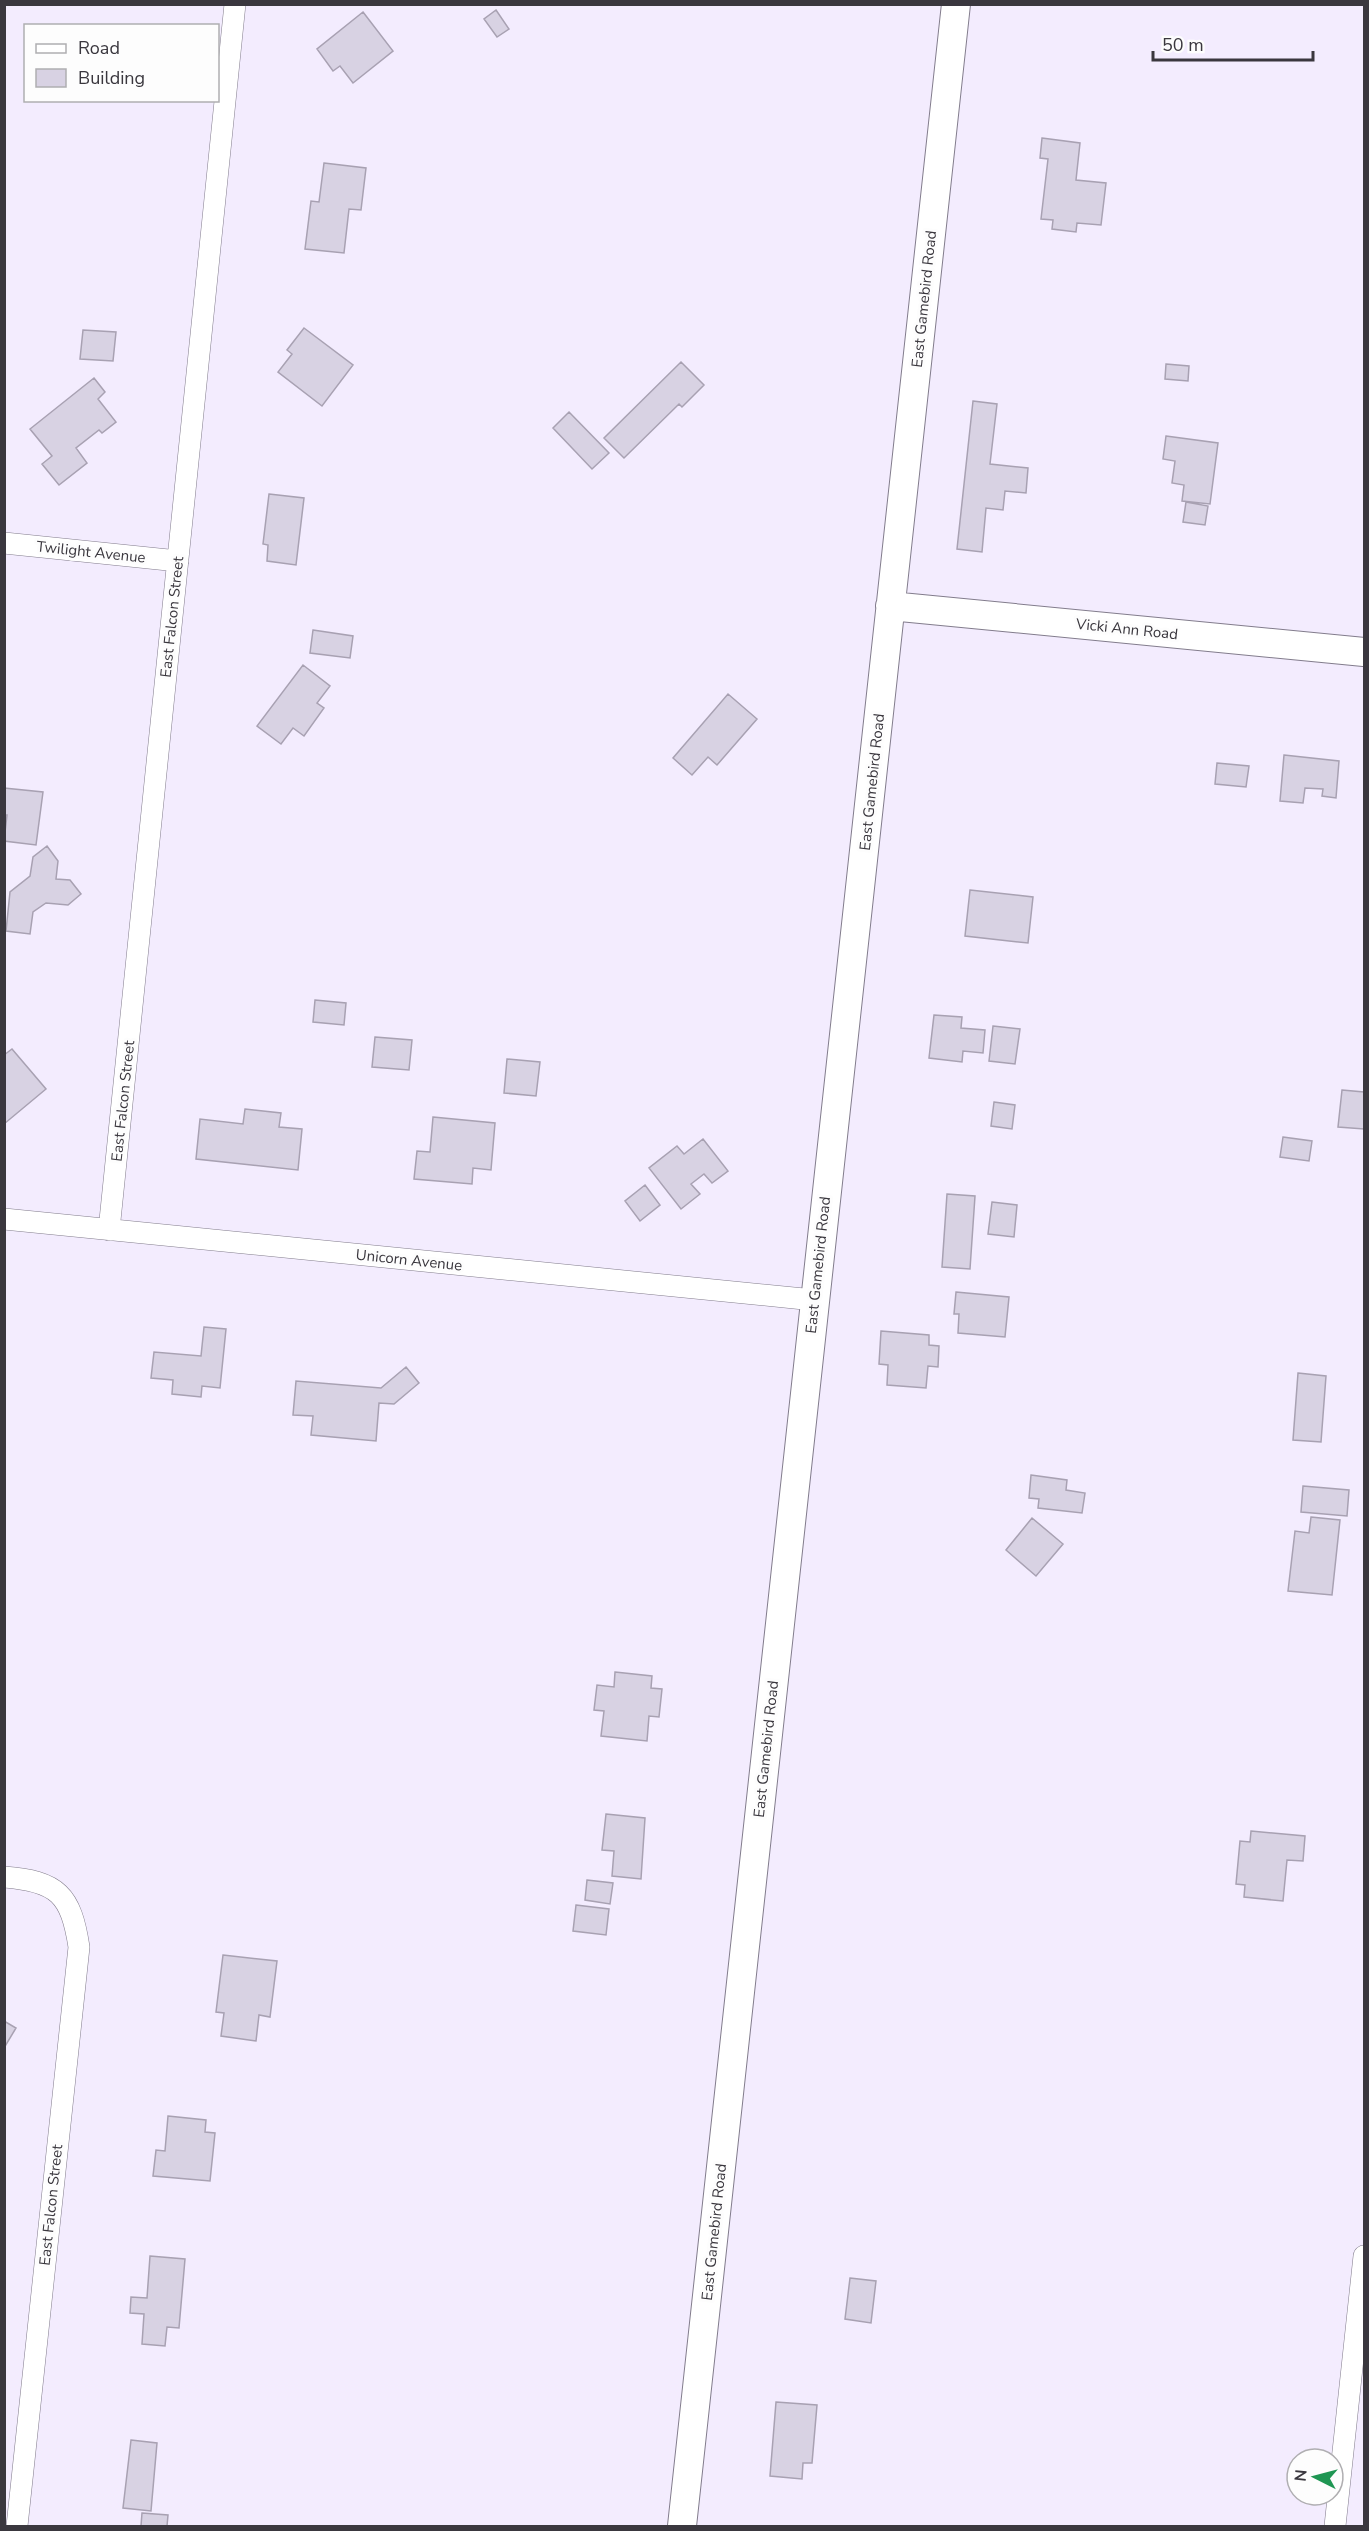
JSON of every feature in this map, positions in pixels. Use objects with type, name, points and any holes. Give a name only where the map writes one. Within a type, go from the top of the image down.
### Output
[{"type":"main road","name":"East Gamebird Road","points":[[682,2526],[956,4]]},
{"type":"main road","name":"Vicki Ann Road","points":[[890,606],[1365,652]]},
{"type":"street","name":"East Falcon Street","points":[[110,1230],[235,4]]},
{"type":"street","name":"Twilight Avenue","points":[[4,543],[178,561]]},
{"type":"street","name":"Unicorn Avenue","points":[[4,1219],[814,1300]]},
{"type":"street","name":"East Falcon Street","points":[[4,1877],[27,1879],[54,1890],[64,1900],[75,1919],[79,1947],[13,2521]]},
{"type":"street","points":[[1335,2526],[1365,2256]]},
{"type":"building","points":[[496,10],[509,29],[497,37],[484,19]]},
{"type":"building","points":[[363,12],[393,51],[353,83],[340,66],[333,71],[317,49]]},
{"type":"building","points":[[1042,138],[1080,143],[1076,180],[1106,183],[1101,225],[1077,223],[1076,232],[1052,229],[1053,220],[1041,219],[1048,159],[1040,158]]},
{"type":"building","points":[[324,163],[366,168],[361,210],[349,209],[344,253],[305,249],[311,201],[319,202]]},
{"type":"building","points":[[304,328],[353,365],[322,406],[278,372],[292,354],[287,350]]},
{"type":"building","points":[[83,330],[116,332],[113,361],[80,359]]},
{"type":"building","points":[[681,362],[704,385],[682,407],[679,404],[624,458],[604,438]]},
{"type":"building","points":[[1166,364],[1189,366],[1188,381],[1165,379]]},
{"type":"building","points":[[94,378],[105,392],[98,399],[116,422],[102,433],[99,430],[76,448],[87,463],[59,485],[42,464],[52,456],[30,429]]},
{"type":"building","points":[[973,401],[997,404],[990,464],[1028,468],[1026,493],[1005,491],[1003,510],[986,508],[982,552],[957,549]]},
{"type":"building","points":[[569,412],[609,453],[592,469],[553,428]]},
{"type":"building","points":[[1166,436],[1218,443],[1210,504],[1182,501],[1184,485],[1172,483],[1175,461],[1163,459]]},
{"type":"building","points":[[269,494],[304,498],[296,565],[267,561],[268,545],[263,544]]},
{"type":"building","points":[[1186,502],[1208,506],[1205,525],[1183,522]]},
{"type":"building","points":[[313,630],[353,636],[350,658],[310,653]]},
{"type":"building","points":[[303,665],[330,686],[317,703],[324,708],[304,736],[293,728],[281,744],[257,726]]},
{"type":"building","points":[[728,694],[757,719],[717,765],[708,757],[692,775],[673,758]]},
{"type":"building","points":[[1284,755],[1339,761],[1336,798],[1322,796],[1323,789],[1305,788],[1303,803],[1280,801]]},
{"type":"building","points":[[1217,763],[1249,766],[1246,787],[1215,784]]},
{"type":"building","points":[[4,788],[43,792],[36,845],[4,841],[7,815],[4,815]]},
{"type":"building","points":[[47,846],[58,861],[56,879],[70,880],[81,894],[68,905],[46,903],[33,912],[30,934],[6,931],[10,892],[30,876],[33,857]]},
{"type":"building","points":[[970,890],[1033,897],[1028,943],[965,936]]},
{"type":"building","points":[[315,1000],[346,1003],[344,1025],[313,1022]]},
{"type":"building","points":[[934,1015],[962,1017],[961,1028],[985,1030],[983,1053],[963,1051],[962,1062],[929,1058]]},
{"type":"building","points":[[993,1026],[1020,1029],[1015,1064],[989,1061]]},
{"type":"building","points":[[375,1037],[412,1040],[409,1070],[372,1067]]},
{"type":"building","points":[[12,1049],[46,1089],[4,1124],[4,1055]]},
{"type":"building","points":[[507,1059],[540,1062],[536,1096],[504,1093]]},
{"type":"building","points":[[1342,1090],[1364,1092],[1364,1129],[1338,1127]]},
{"type":"building","points":[[994,1102],[1015,1105],[1012,1129],[991,1126]]},
{"type":"building","points":[[245,1109],[281,1113],[279,1127],[302,1129],[298,1170],[196,1159],[200,1119],[243,1124]]},
{"type":"building","points":[[433,1117],[495,1123],[491,1170],[473,1168],[472,1184],[414,1179],[417,1151],[430,1152]]},
{"type":"building","points":[[1283,1137],[1312,1141],[1309,1161],[1280,1157]]},
{"type":"building","points":[[703,1139],[728,1171],[712,1183],[704,1174],[691,1184],[700,1194],[681,1209],[649,1168],[677,1146],[684,1154]]},
{"type":"building","points":[[645,1185],[660,1205],[640,1221],[625,1201]]},
{"type":"building","points":[[947,1194],[975,1196],[970,1269],[942,1267]]},
{"type":"building","points":[[992,1202],[1017,1205],[1014,1237],[988,1234]]},
{"type":"building","points":[[956,1292],[1009,1297],[1005,1337],[958,1333],[959,1314],[954,1314]]},
{"type":"building","points":[[204,1327],[226,1329],[220,1388],[202,1386],[201,1397],[172,1394],[173,1380],[151,1378],[154,1352],[201,1356]]},
{"type":"building","points":[[881,1331],[929,1335],[929,1345],[939,1346],[938,1367],[928,1366],[926,1388],[887,1385],[888,1365],[879,1364]]},
{"type":"building","points":[[406,1367],[419,1383],[394,1404],[379,1403],[376,1441],[311,1435],[313,1416],[293,1415],[296,1381],[381,1388]]},
{"type":"building","points":[[1298,1373],[1326,1376],[1321,1442],[1293,1440]]},
{"type":"building","points":[[1031,1475],[1067,1480],[1066,1490],[1085,1493],[1082,1513],[1038,1508],[1039,1499],[1029,1498]]},
{"type":"building","points":[[1303,1486],[1349,1490],[1347,1516],[1301,1512]]},
{"type":"building","points":[[1311,1517],[1340,1520],[1332,1595],[1288,1591],[1295,1531],[1309,1533]]},
{"type":"building","points":[[1032,1518],[1063,1544],[1036,1576],[1006,1550]]},
{"type":"building","points":[[615,1672],[652,1676],[651,1688],[662,1689],[659,1717],[649,1716],[647,1741],[601,1736],[604,1711],[594,1710],[597,1685],[614,1687]]},
{"type":"building","points":[[606,1814],[645,1818],[641,1879],[612,1876],[614,1851],[602,1850]]},
{"type":"building","points":[[1251,1831],[1305,1836],[1303,1861],[1287,1860],[1283,1901],[1244,1897],[1245,1885],[1236,1884],[1240,1841],[1250,1842]]},
{"type":"building","points":[[587,1880],[613,1883],[610,1904],[585,1900]]},
{"type":"building","points":[[576,1905],[609,1909],[606,1935],[573,1931]]},
{"type":"building","points":[[223,1955],[277,1961],[270,2017],[259,2015],[256,2041],[221,2036],[224,2013],[216,2012]]},
{"type":"building","points":[[4,2021],[16,2028],[4,2048]]},
{"type":"building","points":[[168,2116],[206,2120],[205,2132],[215,2133],[210,2181],[153,2176],[156,2150],[165,2151]]},
{"type":"building","points":[[150,2256],[185,2259],[179,2328],[167,2327],[165,2346],[142,2344],[144,2314],[130,2313],[131,2297],[147,2298]]},
{"type":"building","points":[[850,2278],[876,2281],[871,2323],[845,2319]]},
{"type":"building","points":[[776,2402],[817,2405],[812,2463],[803,2463],[802,2479],[770,2476]]},
{"type":"building","points":[[131,2440],[157,2443],[151,2511],[123,2508]]},
{"type":"building","points":[[142,2513],[168,2515],[167,2526],[141,2526]]}]
